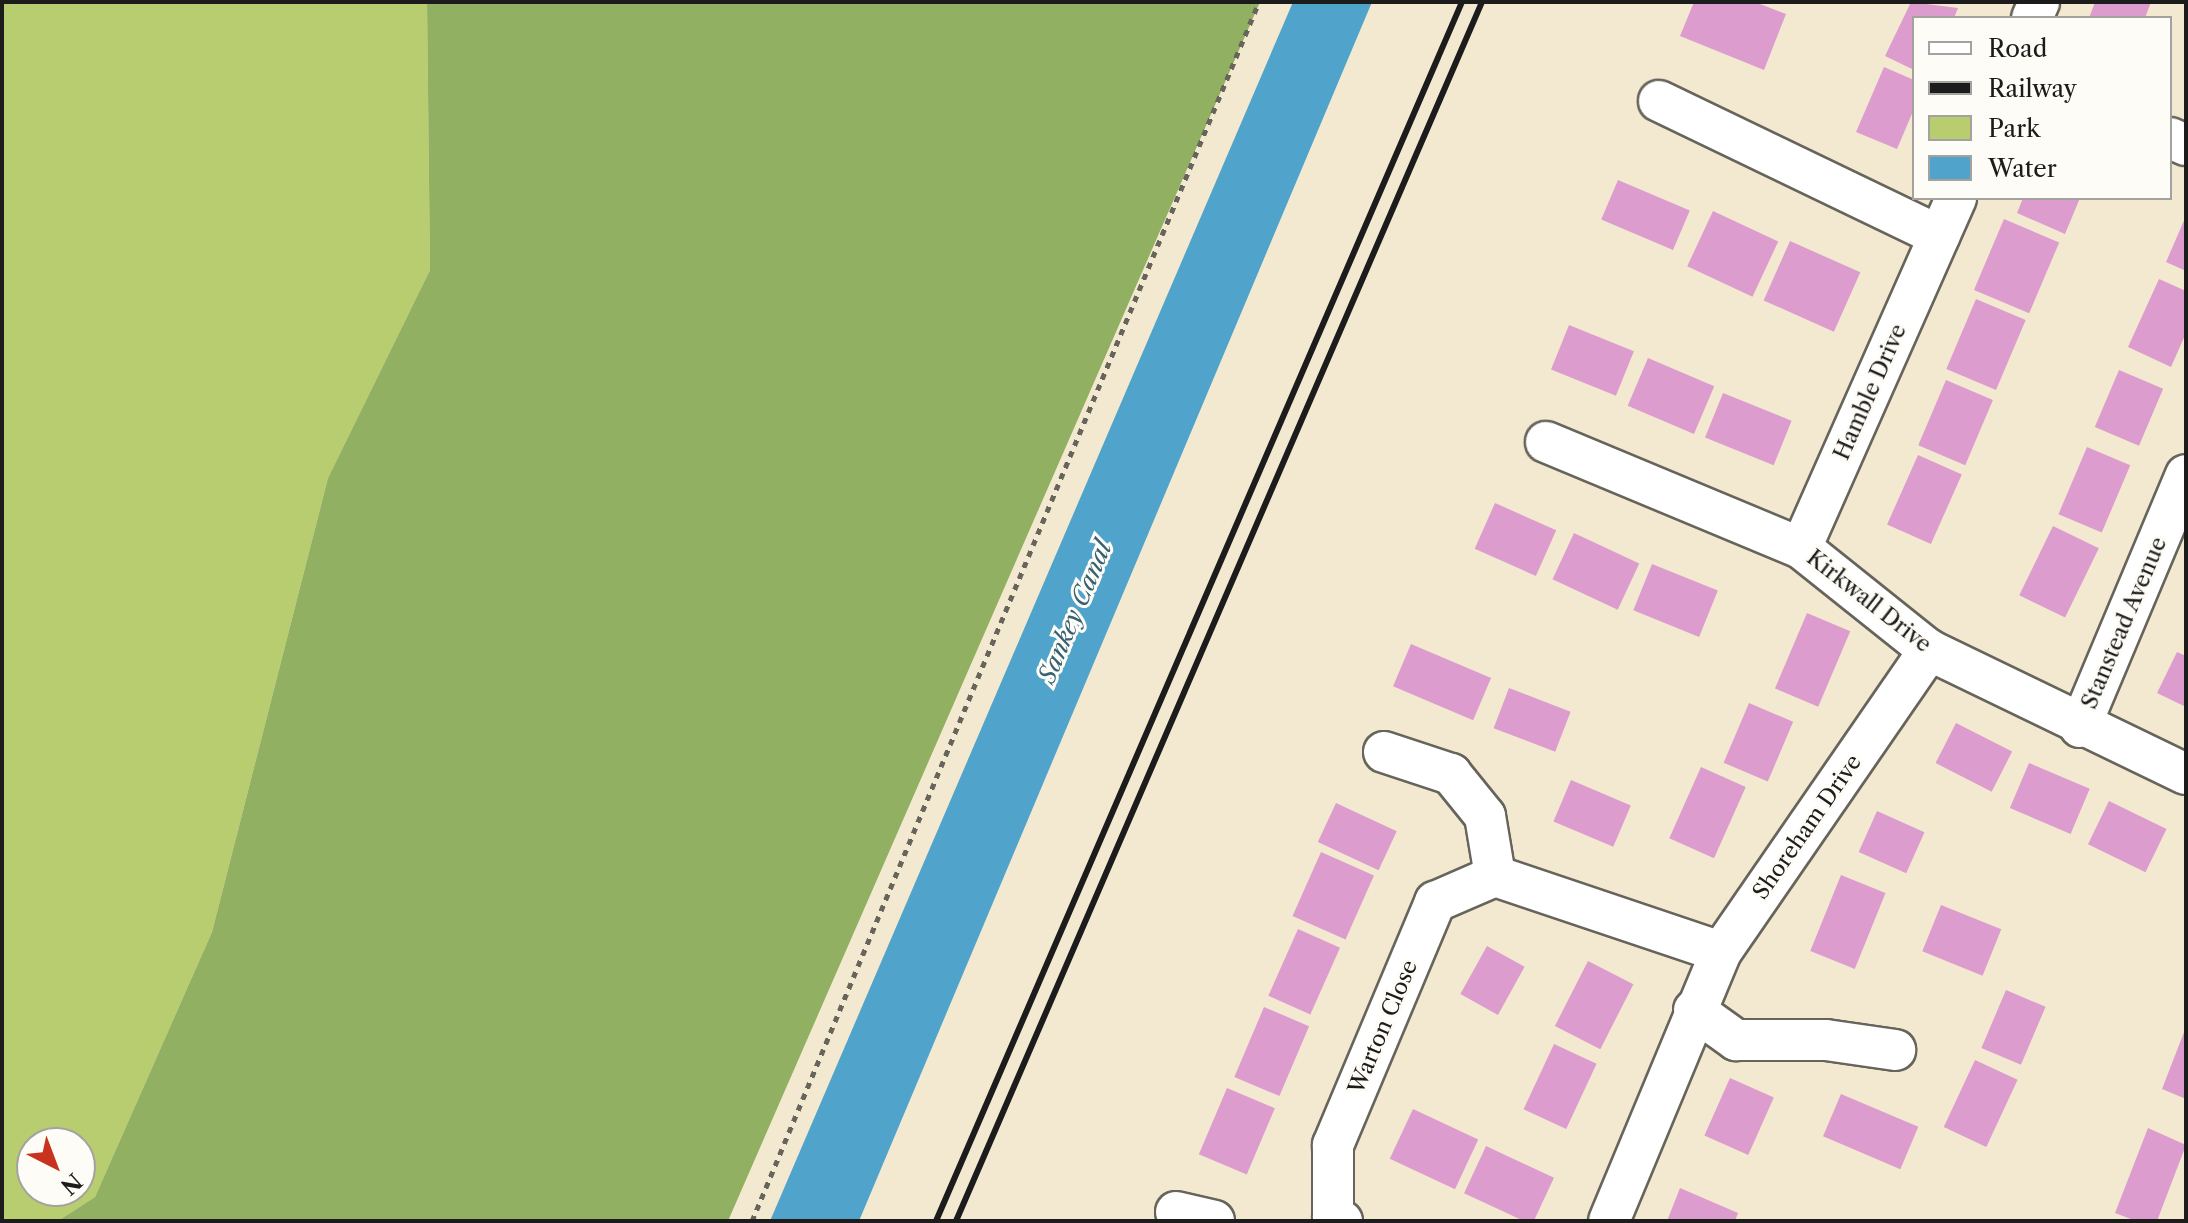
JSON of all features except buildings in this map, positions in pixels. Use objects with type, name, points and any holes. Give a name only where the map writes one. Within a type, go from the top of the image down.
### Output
[{"type":"street","points":[[1659,101],[1939,236]]},
{"type":"street","name":"Hamble Drive","points":[[1801,548],[1955,200]]},
{"type":"street","name":"Kirkwall Drive","points":[[1546,442],[1801,548],[1929,650],[2080,727],[2186,774]]},
{"type":"street","name":"Stanstead Avenue","points":[[2080,727],[2186,475]]},
{"type":"street","name":"Shoreham Drive","points":[[1609,1221],[1694,1010],[1721,952],[1929,650]]},
{"type":"street","points":[[1384,752],[1451,774],[1485,816],[1495,876],[1721,952]]},
{"type":"street","name":"Warton Close","points":[[1331,1220],[1333,1145],[1435,902],[1495,876]]},
{"type":"street","points":[[1694,1010],[1736,1040],[1826,1040],[1895,1050]]},
{"type":"path","points":[[752,1221],[1259,2]]},
{"type":"green space","points":[[2,2],[427,2],[430,270],[328,478],[212,932],[96,1195],[96,1127],[16,1127],[16,1207],[80,1207],[58,1221],[2,1221]]},
{"type":"green space","points":[[427,2],[1260,2],[728,1221],[58,1221],[80,1207],[96,1207],[96,1195],[212,932],[328,478],[430,270]]},
{"type":"water","name":"Sankey Canal","points":[[1293,2],[1372,2],[859,1221],[770,1221]]},
{"type":"railway","points":[[936,1221],[1462,2]]},
{"type":"railway","points":[[956,1221],[1482,2]]}]
